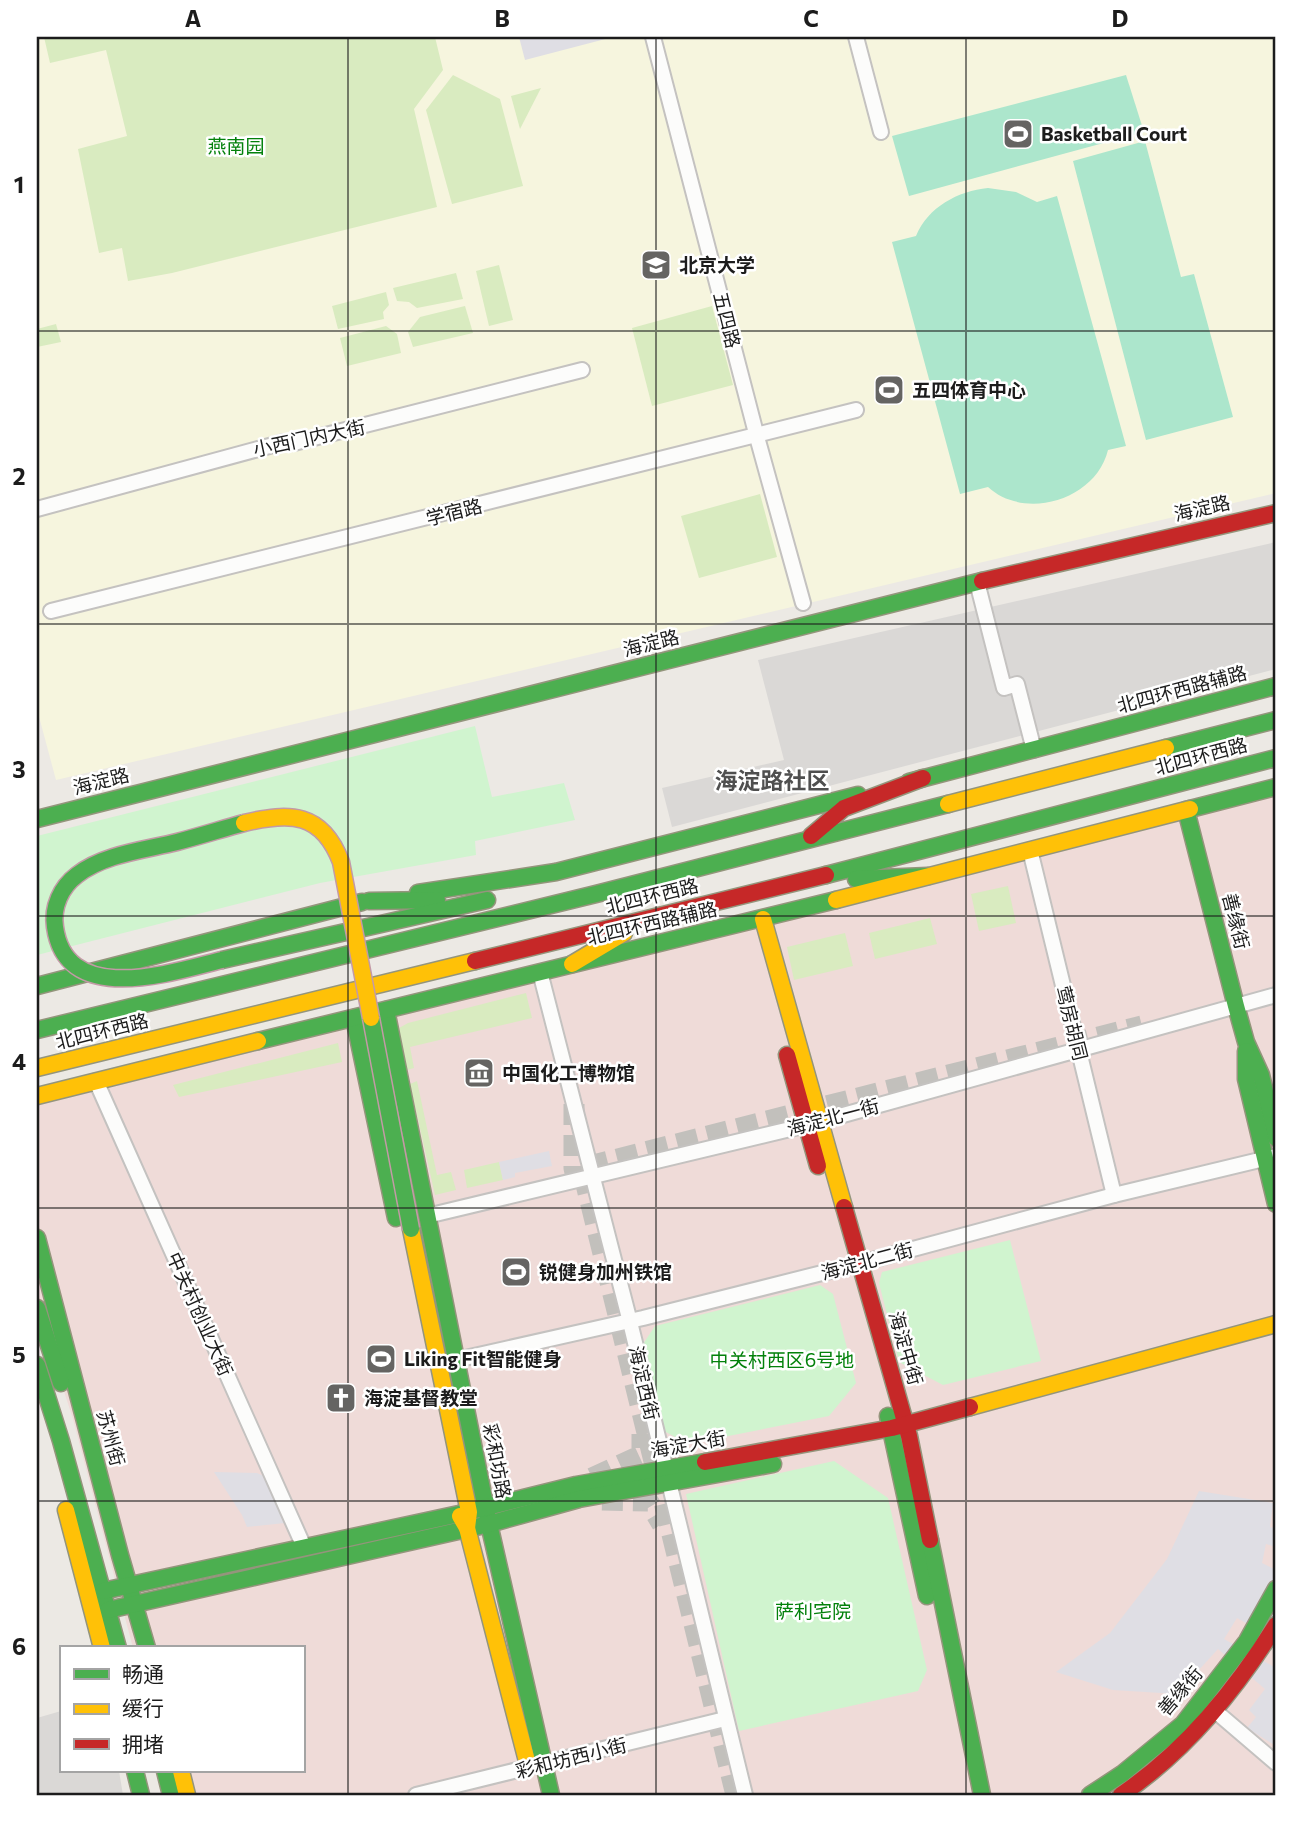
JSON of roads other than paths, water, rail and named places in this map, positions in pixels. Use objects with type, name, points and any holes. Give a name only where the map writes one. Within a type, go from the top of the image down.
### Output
[{"type":"main road","name":"海淀路","points":[[37,819],[977,582],[1275,513]]},
{"type":"main road","name":"北四环西路辅路","points":[[37,986],[369,901],[556,872],[1276,686]]},
{"type":"main road","name":"北四环西路","points":[[38,1029],[596,894],[1276,720]]},
{"type":"main road","name":"北四环西路","points":[[43,1066],[805,881],[1276,758]]},
{"type":"main road","points":[[809,838],[844,808],[923,778]]},
{"type":"main road","name":"北四环西路辅路","points":[[37,1095],[387,1017],[540,972],[756,920],[1276,787]]},
{"type":"main road","name":"善缘街","points":[[1186,810],[1236,1006],[1246,1042],[1261,1075],[1276,1138]]},
{"type":"main road","points":[[465,1518],[411,1229],[341,862],[335,845],[321,829],[300,818],[272,818],[115,858],[76,876],[58,898],[55,913],[59,943],[65,956],[74,965],[110,979],[131,980],[222,960],[501,899]]},
{"type":"main road","points":[[805,881],[928,876]]},
{"type":"main road","points":[[369,901],[596,894]]},
{"type":"main road","points":[[572,964],[651,917]]},
{"type":"main road","name":"海淀中街","points":[[756,920],[900,1432],[982,1795]]},
{"type":"main road","name":"彩和坊路","points":[[387,1017],[536,1766],[536,1795]]},
{"type":"main road","name":"彩和坊路","points":[[356,1024],[465,1518],[536,1766],[551,1795]]},
{"type":"main road","name":"善缘街","points":[[1246,1042],[1246,1079],[1270,1157],[1276,1204]]},
{"type":"main road","name":"苏州街","points":[[37,1238],[116,1588]]},
{"type":"main road","name":"苏州街","points":[[37,1308],[73,1419],[116,1588],[122,1606],[146,1646]]},
{"type":"main road","name":"海淀大街","points":[[900,1432],[1276,1324]]},
{"type":"main road","name":"海淀大街","points":[[116,1588],[304,1547],[487,1516],[576,1485],[667,1477],[900,1432],[1276,1337]]},
{"type":"main road","name":"苏州街","points":[[37,1365],[61,1441],[116,1588],[132,1646]]},
{"type":"main road","points":[[37,1404],[101,1646]]},
{"type":"main road","name":"海淀中街","points":[[900,1432],[968,1795]]},
{"type":"main road","name":"海淀大街","points":[[122,1606],[465,1518]]},
{"type":"main road","name":"善缘街","points":[[1090,1795],[1122,1774],[1183,1724],[1247,1641],[1276,1589]]},
{"type":"main road","name":"苏州街","points":[[118,1646],[122,1606]]},
{"type":"main road","name":"善缘街","points":[[1130,1793],[1193,1737],[1263,1649],[1276,1625]]},
{"type":"main road","points":[[135,1772],[141,1795]]},
{"type":"main road","points":[[150,1772],[157,1795]]},
{"type":"main road","points":[[164,1772],[171,1795]]},
{"type":"main road","points":[[181,1772],[187,1795]]},
{"type":"street","name":"五四路","points":[[653,37],[803,603]]},
{"type":"street","points":[[856,37],[881,132]]},
{"type":"street","name":"小西门内大街","points":[[37,509],[284,442],[294,443],[357,428],[582,370]]},
{"type":"street","name":"学宿路","points":[[51,611],[757,437],[856,410]]},
{"type":"street","points":[[977,582],[1004,688],[1017,684],[1034,750]]},
{"type":"street","name":"莺房胡同","points":[[1030,850],[1114,1195]]},
{"type":"street","name":"海淀西街","points":[[540,972],[630,1322],[745,1795]]},
{"type":"street","name":"海淀北一街","points":[[427,1216],[814,1123],[1276,995]]},
{"type":"street","name":"中关村创业大街","points":[[96,1081],[304,1547]]},
{"type":"street","name":"海淀北二街","points":[[456,1360],[630,1322],[1114,1195],[1270,1157]]},
{"type":"street","points":[[1214,1710],[1276,1763]]},
{"type":"street","name":"彩和坊西小街","points":[[416,1795],[725,1719]]},
{"type":"street","points":[[1122,1774],[1130,1793]]},
{"type":"tunnel","points":[[736,1795],[582,1168],[1142,1026]]},
{"type":"tunnel","points":[[574,1104],[574,1168],[578,1185]]},
{"type":"tunnel","points":[[592,1478],[642,1455],[642,1434]]},
{"type":"tunnel","points":[[602,1500],[648,1501],[662,1524]]},
{"type":"place","name":"Basketball Court","points":[[1018,134]]},
{"type":"place","name":"北京大学","points":[[656,265]]},
{"type":"place","name":"五四体育中心","points":[[889,390]]},
{"type":"place","name":"中国化工博物馆","points":[[479,1073]]},
{"type":"place","name":"锐健身加州铁馆","points":[[516,1272]]},
{"type":"place","name":"Liking Fit智能健身","points":[[381,1359]]},
{"type":"place","name":"海淀基督教堂","points":[[341,1398]]},
{"type":"district","name":"海淀路社区","points":[[772,781]]},
{"type":"park label","name":"燕南园","points":[[236,146]]},
{"type":"park label","name":"中关村西区6号地","points":[[782,1360]]},
{"type":"park label","name":"萨利宅院","points":[[813,1611]]}]
